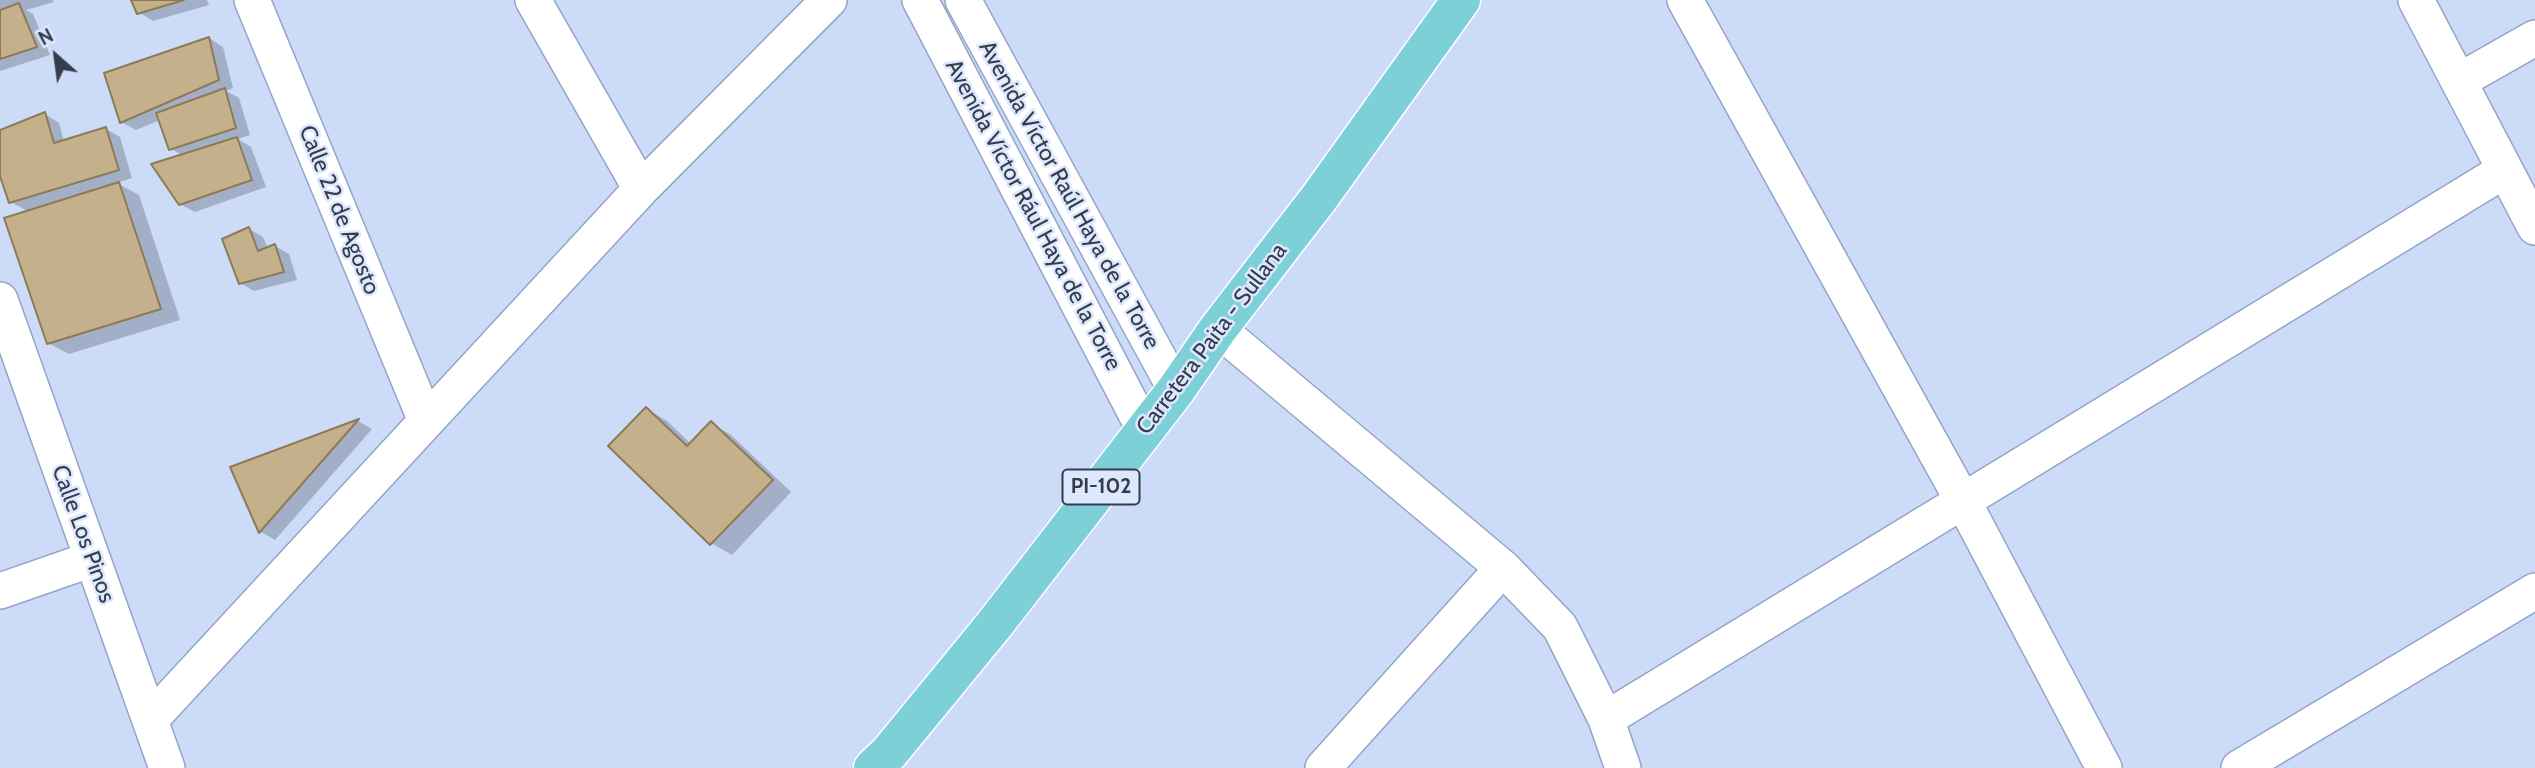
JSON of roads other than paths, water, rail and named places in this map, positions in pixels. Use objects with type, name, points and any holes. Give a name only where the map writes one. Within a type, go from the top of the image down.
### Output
[{"type":"main road","name":"Carretera Paita - Sullana","points":[[886,763],[1176,390],[1218,329],[1319,198],[1461,0]]},
{"type":"street","name":"Calle 22 de Agosto","points":[[253,0],[426,421]]},
{"type":"street","points":[[533,0],[641,189]]},
{"type":"street","points":[[150,720],[641,189],[829,0]]},
{"type":"street","name":"Avenida Víctor Rául Haya de la Torre","points":[[920,0],[1145,430]]},
{"type":"street","name":"Avenida Víctor Raúl Haya de la Torre","points":[[963,0],[1176,390]]},
{"type":"street","points":[[1685,0],[1963,501],[2104,768]]},
{"type":"street","points":[[2416,0],[2535,227]]},
{"type":"street","points":[[2459,81],[2535,38]]},
{"type":"street","points":[[1605,719],[2505,170]]},
{"type":"street","name":"Calle Los Pinos","points":[[0,300],[167,768]]},
{"type":"street","points":[[1218,329],[1503,568],[1559,627],[1605,719],[1623,768]]},
{"type":"street","points":[[0,592],[92,559]]},
{"type":"street","points":[[1323,768],[1503,568]]},
{"type":"street","points":[[2239,768],[2535,591]]}]
